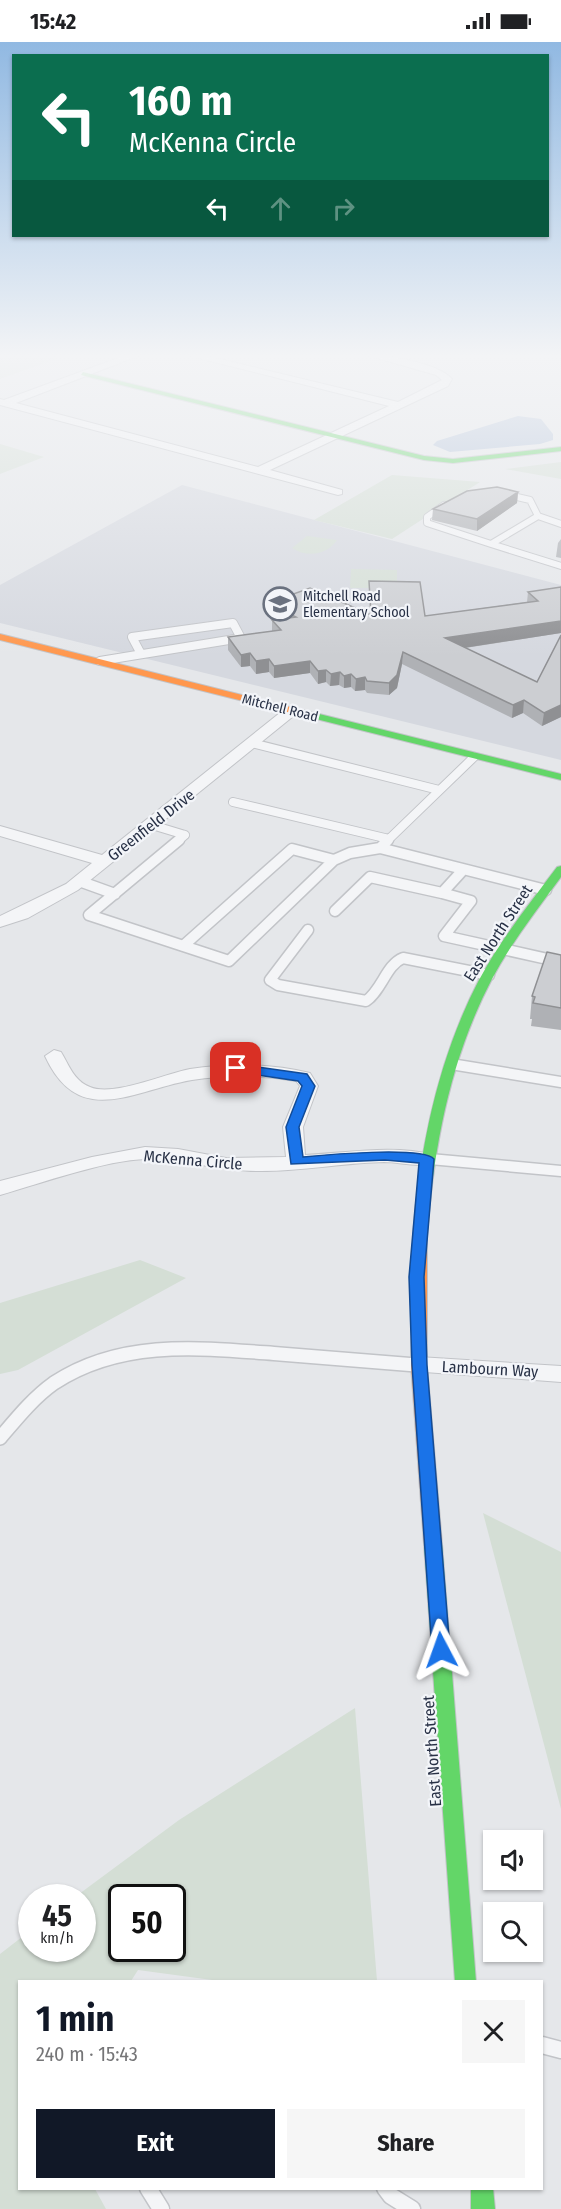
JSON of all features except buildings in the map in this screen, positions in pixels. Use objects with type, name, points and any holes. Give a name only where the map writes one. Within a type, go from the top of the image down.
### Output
[{"type":"street","points":[[194,455],[338,492]]},
{"type":"street","points":[[256,472],[290,455]]},
{"type":"street","points":[[412,455],[453,461],[506,455]]},
{"type":"street","name":"Mitchell Road","points":[[0,637],[561,777]]},
{"type":"street","name":"Greenfield Drive","points":[[0,922],[51,900],[79,881],[152,825],[291,711]]},
{"type":"street","points":[[0,831],[104,861]]},
{"type":"street","name":"East North Street","points":[[466,1980],[419,1365],[416,1277],[427,1159],[441,1093],[450,1064],[478,993],[503,951],[561,869]]},
{"type":"street","points":[[54,1056],[62,1074],[86,1093],[112,1093],[175,1078],[236,1068],[303,1077],[309,1086],[293,1127],[296,1161]]},
{"type":"street","name":"McKenna Circle","points":[[0,1188],[92,1163],[145,1153],[178,1155],[226,1164],[261,1165],[385,1156],[427,1159]]},
{"type":"street","name":"Lambourn Way","points":[[419,1365],[561,1374]]},
{"type":"street","points":[[482,2190],[483,2209]]},
{"type":"lane","points":[[495,491],[530,500],[538,516],[561,524]]},
{"type":"lane","points":[[456,499],[427,517],[428,523],[561,566]]},
{"type":"lane","points":[[491,544],[538,516]]},
{"type":"lane","points":[[100,661],[140,652],[241,638],[232,623],[132,637],[140,652]]},
{"type":"lane","points":[[252,743],[440,790]]},
{"type":"lane","points":[[380,848],[474,757]]},
{"type":"lane","points":[[233,802],[389,839]]},
{"type":"lane","points":[[152,825],[185,835],[89,915],[229,960],[334,860],[350,853],[380,848],[546,890]]},
{"type":"lane","points":[[183,946],[292,849],[334,860]]},
{"type":"lane","points":[[442,893],[463,870]]},
{"type":"lane","points":[[335,911],[370,877],[442,893],[471,901],[444,936],[503,951],[561,962]]},
{"type":"lane","points":[[79,881],[115,894]]},
{"type":"lane","points":[[308,930],[272,974],[270,980],[278,985],[366,1001],[376,994],[395,961],[403,958],[489,975]]},
{"type":"lane","points":[[450,1064],[561,1082]]},
{"type":"lane","points":[[427,1159],[469,1160],[561,1171]]},
{"type":"lane","points":[[0,1437],[38,1396],[74,1372],[153,1348],[189,1347],[419,1365]]},
{"type":"lane","points":[[543,2045],[561,2050]]},
{"type":"lane","points":[[148,2190],[161,2209]]},
{"type":"lane","points":[[386,2190],[408,2208]]},
{"type":"shaded area","points":[[0,455],[44,457],[0,474]]},
{"type":"shaded area","points":[[561,462],[561,479],[505,469]]},
{"type":"shaded area","points":[[392,475],[480,482],[392,539],[314,520]]},
{"type":"shaded area","name":"Mitchell Road Elementary School","points":[[182,485],[561,585],[561,760],[0,623],[0,585]]},
{"type":"shaded area","points":[[307,536],[337,540],[322,552],[310,554],[292,548]]},
{"type":"shaded area","points":[[351,569],[397,570],[397,588],[350,588]]},
{"type":"shaded area","points":[[140,1260],[186,1278],[18,1370],[0,1374],[0,1303]]},
{"type":"shaded area","points":[[483,1513],[561,1552],[561,1809]]},
{"type":"shaded area","points":[[355,1708],[377,1980],[212,1980],[138,1970],[132,1980],[18,1980],[18,2190],[96,2190],[106,2209],[0,2209],[0,1954],[18,1940],[18,1962],[96,1962],[96,1884],[93,1884],[179,1820]]},
{"type":"traffic: fast","points":[[412,455],[453,461],[506,455]]},
{"type":"traffic: fast","points":[[291,710],[561,777]]},
{"type":"traffic: fast","points":[[420,1235],[432,1136],[448,1071],[459,1040],[471,1009],[494,965],[561,869]]},
{"type":"traffic: fast","points":[[433,1544],[466,1980]]},
{"type":"traffic: fast","points":[[482,2190],[483,2209]]},
{"type":"traffic: slow","points":[[0,637],[291,710]]},
{"type":"traffic: slow","points":[[420,1235],[419,1365],[433,1544]]},
{"type":"place","name":"Mitchell Road Elementary School","points":[[280,604]]},
{"type":"route","points":[[236,1068],[265,1070],[303,1077],[309,1086],[293,1127],[296,1161],[385,1156],[427,1159],[416,1277],[419,1365],[441,1650]]}]
